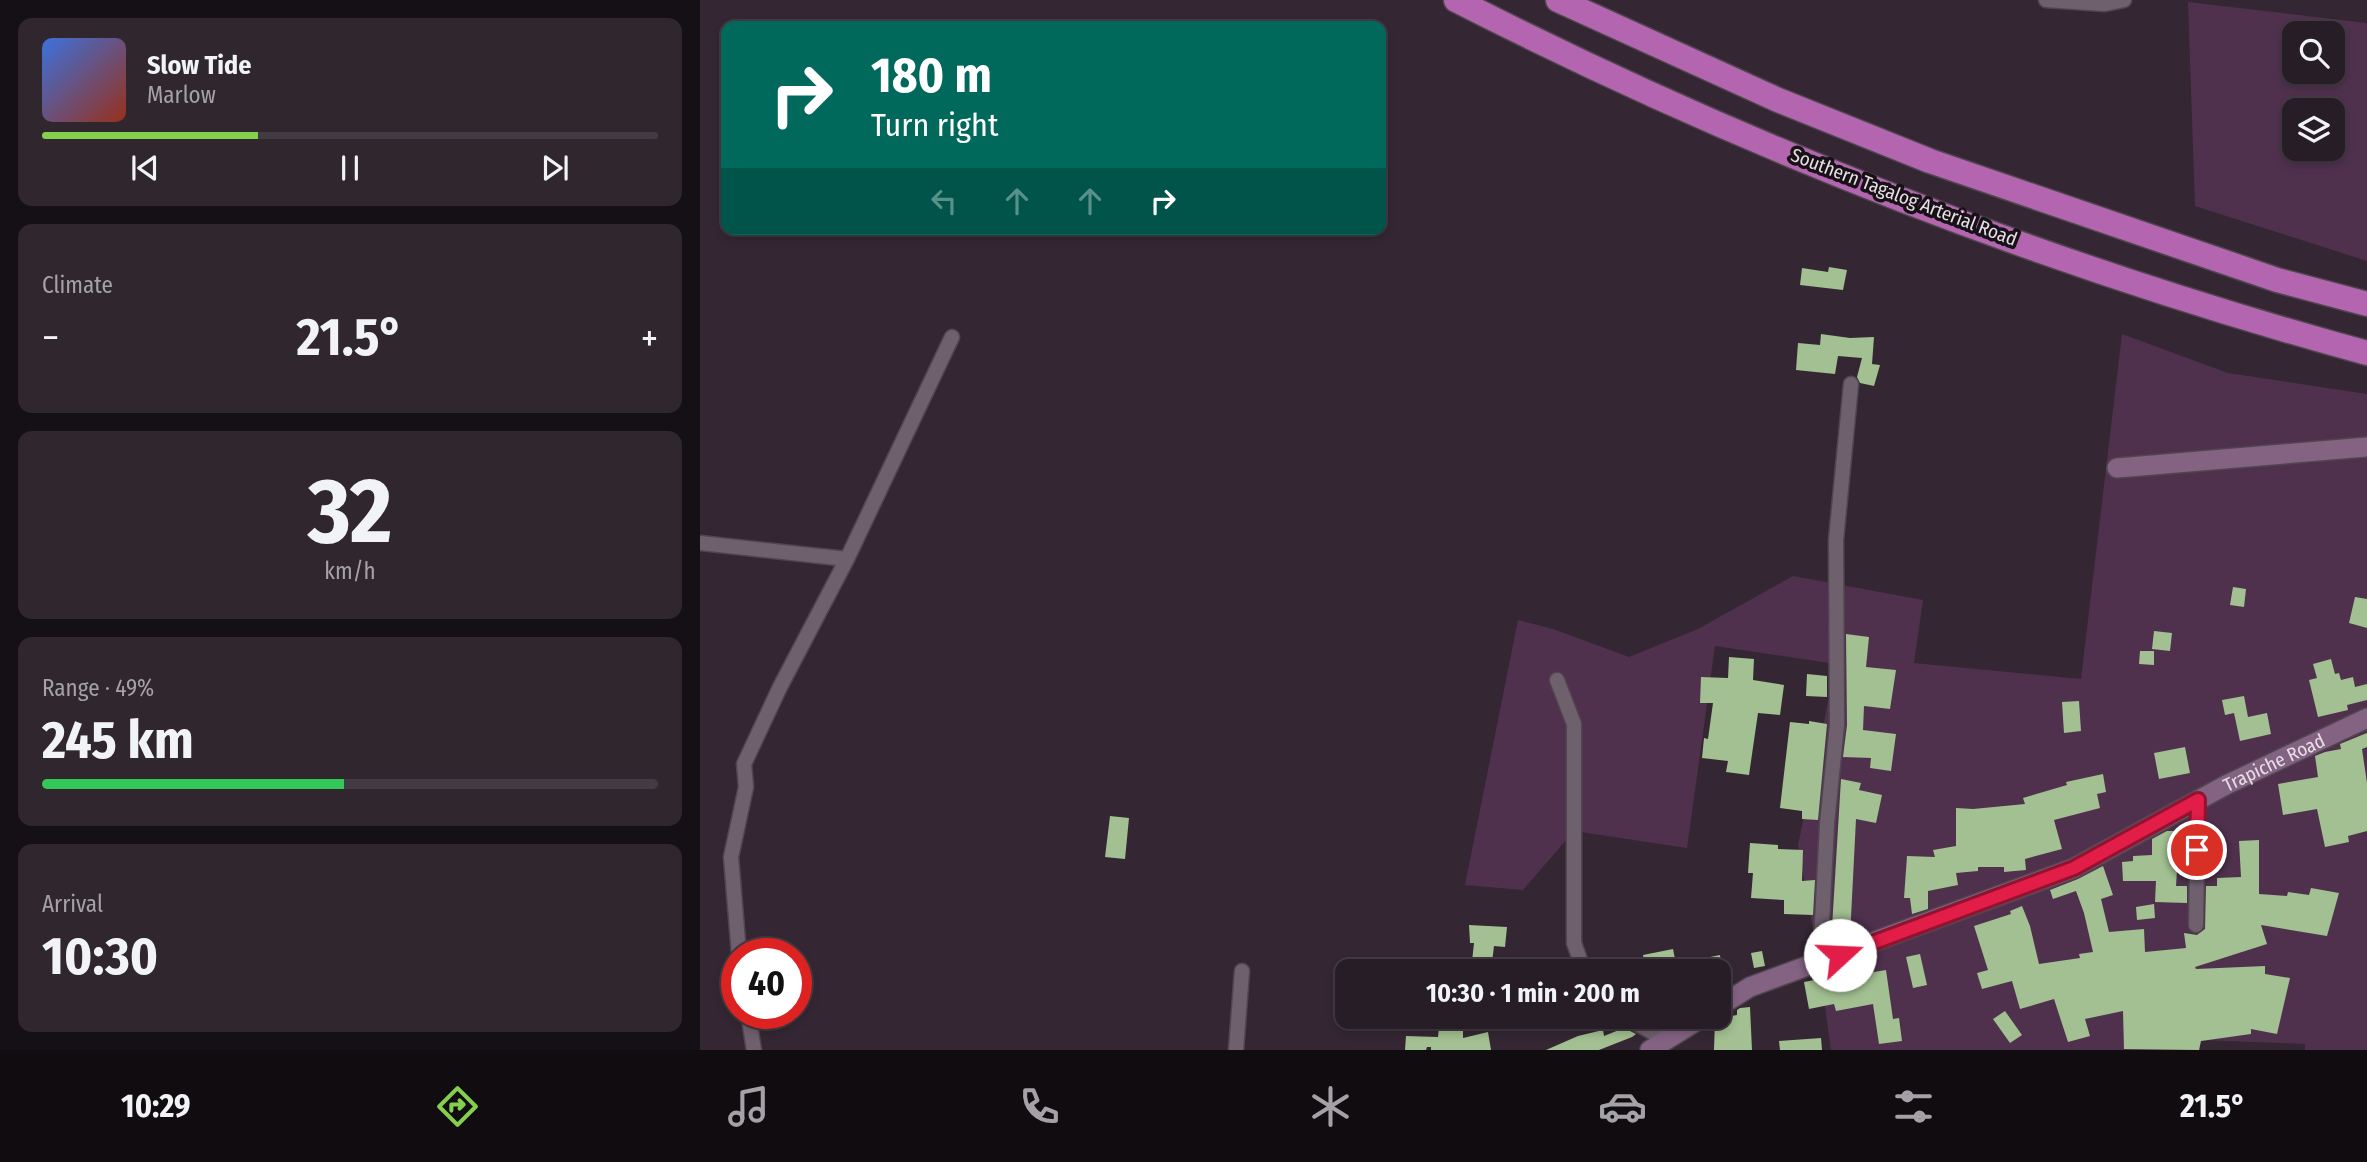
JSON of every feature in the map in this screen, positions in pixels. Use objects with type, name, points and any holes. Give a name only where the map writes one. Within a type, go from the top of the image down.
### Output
[{"type":"highway","name":"Southern Tagalog Arterial Road","points":[[1456,0],[1543,44],[1755,140],[1911,203],[2092,268],[2254,321],[2367,353]]},
{"type":"highway","points":[[1558,0],[1778,100],[1930,161],[2277,280],[2367,304]]},
{"type":"street","points":[[2046,0],[2105,4],[2124,0]]},
{"type":"street","points":[[738,938],[731,857],[746,787],[744,764],[780,687],[847,559],[952,337]]},
{"type":"street","points":[[1819,962],[1827,824],[1837,725],[1836,540],[1851,384]]},
{"type":"street","points":[[2117,468],[2367,447]]},
{"type":"street","points":[[700,543],[847,559]]},
{"type":"street","points":[[1557,680],[1574,724],[1574,943],[1580,959]]},
{"type":"street","name":"Trapiche Road","points":[[1731,999],[1750,987],[2074,868],[2198,800],[2367,718]]},
{"type":"street","points":[[2196,925],[2198,800]]},
{"type":"street","points":[[1236,1050],[1242,971]]},
{"type":"street","points":[[751,1029],[754,1050]]},
{"type":"street","points":[[1639,1029],[1658,1045],[1684,1029]]},
{"type":"shaded area","points":[[2188,2],[2367,23],[2367,261],[2195,206]]},
{"type":"shaded area","points":[[2122,334],[2228,373],[2367,394],[2367,1050],[2305,1050],[2305,1044],[2200,1040],[2200,1050],[1831,1050],[1798,845],[1836,664],[1715,646],[1687,848],[1574,831],[1523,890],[1465,885],[1518,620],[1553,629],[1629,657],[1698,629],[1793,576],[1923,600],[1914,663],[2081,679]]},
{"type":"building","points":[[1829,267],[1847,270],[1843,290],[1800,285],[1802,268],[1828,272]]},
{"type":"building","points":[[1821,334],[1850,338],[1874,337],[1872,364],[1880,365],[1874,386],[1860,383],[1857,377],[1862,358],[1838,356],[1835,374],[1796,370],[1798,343],[1820,345]]},
{"type":"building","points":[[2233,587],[2246,589],[2244,607],[2230,605]]},
{"type":"building","points":[[2355,597],[2367,599],[2367,628],[2349,623]]},
{"type":"building","points":[[2154,631],[2172,633],[2170,651],[2152,649]]},
{"type":"building","points":[[1846,634],[1869,637],[1866,667],[1896,670],[1890,709],[1864,706],[1863,730],[1896,734],[1891,771],[1870,768],[1871,758],[1843,757],[1847,725]]},
{"type":"building","points":[[2140,651],[2154,651],[2154,665],[2139,664]]},
{"type":"building","points":[[1729,657],[1754,659],[1753,680],[1784,685],[1780,715],[1758,713],[1749,775],[1726,772],[1728,761],[1702,758],[1704,738],[1708,739],[1713,703],[1700,703],[1701,677],[1728,678]]},
{"type":"building","points":[[2331,659],[2335,674],[2339,673],[2341,680],[2353,677],[2355,687],[2367,684],[2367,700],[2347,705],[2348,710],[2318,717],[2309,680],[2317,678],[2313,664]]},
{"type":"building","points":[[1807,674],[1827,676],[1827,697],[1806,696]]},
{"type":"building","points":[[2244,696],[2248,717],[2267,713],[2271,734],[2240,741],[2234,713],[2225,715],[2222,700]]},
{"type":"building","points":[[2079,701],[2081,731],[2064,733],[2062,702]]},
{"type":"building","points":[[1809,721],[1827,724],[1818,820],[1802,819],[1802,811],[1780,808],[1790,722],[1809,724]]},
{"type":"building","points":[[2367,733],[2367,747],[2362,749],[2367,783],[2367,831],[2348,836],[2349,842],[2325,847],[2317,809],[2283,815],[2278,784],[2318,777],[2315,756],[2341,749],[2340,744]]},
{"type":"building","points":[[2185,747],[2190,773],[2159,779],[2154,753]]},
{"type":"building","points":[[2103,774],[2106,792],[2097,794],[2100,808],[2054,820],[2062,849],[2025,859],[2026,870],[2004,872],[2004,867],[1978,867],[1978,871],[1956,873],[1958,885],[1928,891],[1928,909],[1912,914],[1910,898],[1904,898],[1907,856],[1935,857],[1933,850],[1956,846],[1956,808],[2025,804],[2023,798],[2067,785],[2066,782]]},
{"type":"building","points":[[1841,779],[1861,783],[1859,790],[1882,795],[1876,823],[1856,819],[1850,937],[1831,944]]},
{"type":"building","points":[[1110,816],[1129,818],[1125,859],[1105,857]]},
{"type":"building","points":[[2167,831],[2175,831],[2178,855],[2176,886],[2187,886],[2187,903],[2155,902],[2156,881],[2123,881],[2122,862],[2133,861],[2133,856],[2152,855],[2152,839]]},
{"type":"building","points":[[2259,840],[2259,894],[2287,896],[2288,892],[2309,895],[2311,888],[2339,893],[2327,936],[2261,925],[2267,944],[2195,967],[2265,966],[2265,974],[2290,978],[2277,1034],[2251,1029],[2251,1034],[2201,1041],[2199,1050],[2124,1049],[2123,1011],[2085,1019],[2090,1036],[2068,1042],[2054,999],[2020,1009],[2012,981],[1982,989],[1977,973],[1988,970],[1974,926],[2011,914],[2010,911],[2022,906],[2039,964],[2080,958],[2079,954],[2093,952],[2076,891],[2053,899],[2050,890],[2103,866],[2113,895],[2101,899],[2109,932],[2144,929],[2145,952],[2186,948],[2184,933],[2197,935],[2205,929],[2206,886],[2217,886],[2217,878],[2241,877],[2239,841]]},
{"type":"building","points":[[1750,843],[1778,845],[1778,849],[1803,850],[1802,881],[1815,880],[1813,915],[1784,914],[1784,900],[1751,898],[1753,873],[1748,873]]},
{"type":"building","points":[[2154,904],[2155,918],[2137,920],[2136,907]]},
{"type":"building","points":[[1469,925],[1507,927],[1505,947],[1494,946],[1492,959],[1472,959],[1474,943],[1470,943]]},
{"type":"building","points":[[1673,949],[1675,959],[1644,959],[1643,955]]},
{"type":"building","points":[[1762,951],[1765,966],[1754,968],[1751,953]]},
{"type":"building","points":[[1920,954],[1927,985],[1913,988],[1906,957]]},
{"type":"building","points":[[1720,955],[1720,959],[1700,959]]},
{"type":"building","points":[[1886,970],[1893,1019],[1899,1018],[1902,1041],[1879,1044],[1873,1004],[1836,1011],[1834,1004],[1809,1009],[1804,982],[1856,972],[1856,975]]},
{"type":"building","points":[[1750,1007],[1752,1050],[1714,1050],[1715,1029],[1731,1029],[1731,1016],[1737,1015],[1740,1008]]},
{"type":"building","points":[[2005,1011],[2022,1035],[2010,1043],[1993,1019]]},
{"type":"building","points":[[1439,1029],[1463,1029],[1463,1038],[1488,1032],[1491,1050],[1431,1050],[1431,1047],[1427,1047],[1426,1050],[1405,1050],[1406,1036],[1438,1037]]},
{"type":"building","points":[[1622,1029],[1636,1034],[1599,1050],[1546,1050],[1578,1036],[1603,1030],[1604,1036]]},
{"type":"building","points":[[1821,1038],[1822,1050],[1780,1050],[1779,1041]]},
{"type":"route","points":[[1840,955],[2074,868],[2198,800],[2197,850]]}]
